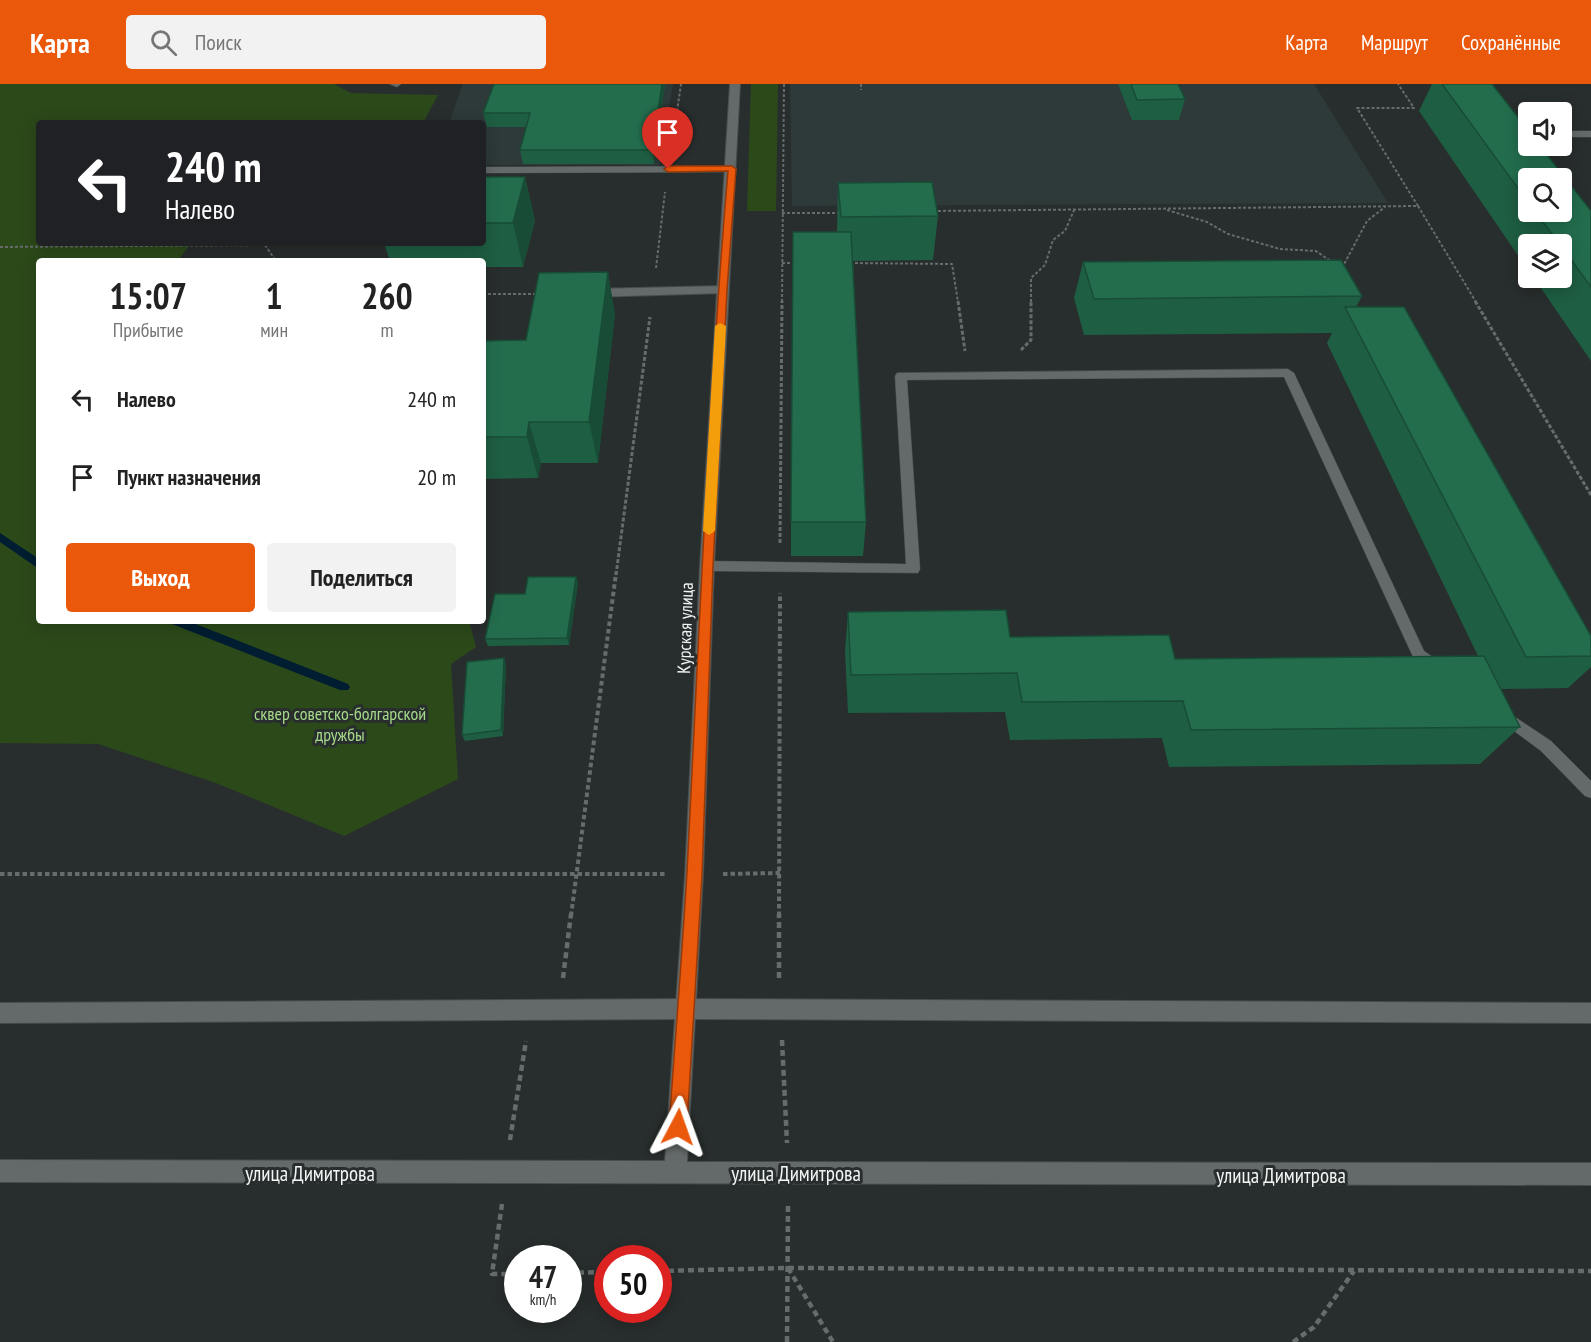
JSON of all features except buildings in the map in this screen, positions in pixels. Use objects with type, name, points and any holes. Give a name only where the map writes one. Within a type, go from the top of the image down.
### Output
[{"type":"main road","name":"Курская улица","points":[[675,1174],[694,875],[707,566],[722,290],[732,169],[735,84]]},
{"type":"main road","points":[[587,293],[722,290]]},
{"type":"main road","points":[[0,1013],[686,1009],[1591,1014]]},
{"type":"main road","name":"улица Димитрова","points":[[0,1171],[1591,1174]]},
{"type":"lane","points":[[1572,134],[1591,134]]},
{"type":"lane","points":[[486,170],[732,169]]},
{"type":"lane","points":[[707,566],[913,569],[901,376],[1288,373],[1419,655],[1446,674]]},
{"type":"lane","points":[[1492,707],[1546,746],[1591,791]]},
{"type":"path","points":[[504,1274],[492,1274],[524,1044],[561,988],[681,84]]},
{"type":"path","points":[[779,980],[784,84]]},
{"type":"path","points":[[861,84],[861,90]]},
{"type":"path","points":[[1398,84],[1413,105],[1422,106]]},
{"type":"path","points":[[1413,105],[1414,108],[1358,108],[1591,495]]},
{"type":"path","points":[[1163,209],[1207,222],[1228,234],[1280,249],[1316,251],[1342,269],[1367,221],[1386,206]]},
{"type":"path","points":[[922,212],[1418,206]]},
{"type":"path","points":[[1012,375],[1019,351],[1031,340],[1031,278],[1045,266],[1053,240],[1065,231],[1074,210]]},
{"type":"path","points":[[782,213],[852,212]]},
{"type":"path","points":[[0,248],[84,246]]},
{"type":"path","points":[[782,263],[804,263]]},
{"type":"path","points":[[850,263],[952,264],[969,376]]},
{"type":"path","points":[[486,294],[587,293]]},
{"type":"path","points":[[0,874],[576,873],[694,875],[780,873]]},
{"type":"path","points":[[782,1036],[789,1173],[787,1342]]},
{"type":"path","points":[[788,1268],[833,1342]]},
{"type":"path","points":[[672,1270],[788,1268],[1591,1271]]},
{"type":"path","points":[[1293,1342],[1314,1327],[1354,1271]]},
{"type":"shaded area","points":[[463,84],[673,84],[660,165],[486,165],[486,120],[450,120]]},
{"type":"shaded area","points":[[790,84],[1314,84],[1388,203],[792,206]]},
{"type":"green space","name":"сквер советско-болгарской дружбы","points":[[0,84],[334,84],[351,93],[438,95],[425,120],[36,120],[36,246],[189,246],[180,258],[36,258],[36,624],[470,624],[476,647],[451,664],[458,779],[344,836],[216,783],[98,744],[0,743]]},
{"type":"green space","points":[[751,84],[778,84],[776,211],[747,211]]},
{"type":"waterway","points":[[0,537],[36,563]]},
{"type":"waterway","points":[[184,624],[344,687]]},
{"type":"slow traffic","points":[[709,531],[720,326]]},
{"type":"route","points":[[668,169],[732,169],[722,290],[694,875],[678,1127]]}]
